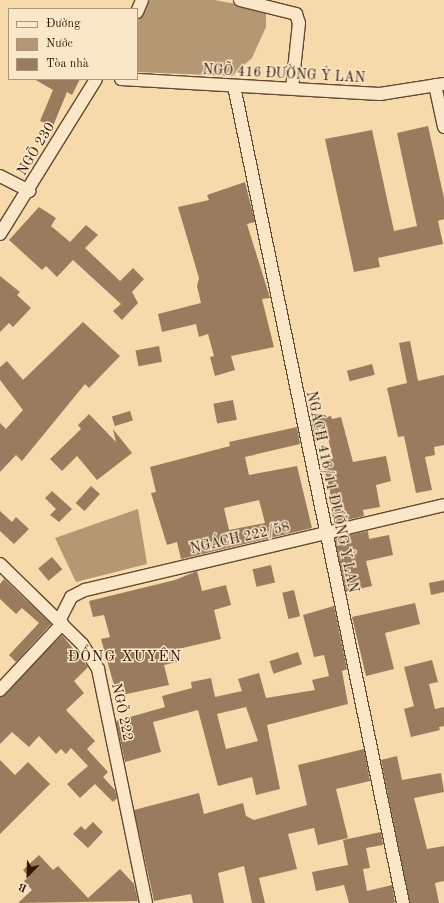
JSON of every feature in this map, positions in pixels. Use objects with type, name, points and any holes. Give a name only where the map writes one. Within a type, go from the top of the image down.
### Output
[{"type":"street","points":[[138,10],[142,0]]},
{"type":"street","points":[[240,0],[291,11],[299,19],[292,89]]},
{"type":"street","name":"NGÕ 230","points":[[0,234],[29,191],[95,80]]},
{"type":"street","name":"NGÕ 416 ĐƯỜNG Ỷ LAN","points":[[137,80],[380,94],[440,85]]},
{"type":"street","points":[[440,85],[444,127]]},
{"type":"street","name":"NGÁCH 416/11 ĐƯỜNG Ỷ LAN","points":[[234,86],[324,533],[403,903]]},
{"type":"street","points":[[0,176],[29,191]]},
{"type":"street","name":"NGÁCH 222/58","points":[[0,690],[61,622],[71,597],[85,590],[444,505]]},
{"type":"street","name":"NGÕ 222","points":[[0,564],[82,644],[98,669],[146,903]]},
{"type":"water","points":[[150,0],[214,0],[254,7],[266,13],[266,27],[252,58],[232,76],[138,72],[138,21]]},
{"type":"water","points":[[138,509],[147,564],[76,582],[55,538]]},
{"type":"building","points":[[36,80],[80,80],[72,95],[67,92],[53,126],[40,121],[53,90]]},
{"type":"building","points":[[428,126],[444,198],[444,219],[438,221],[443,244],[378,258],[380,267],[354,272],[325,139],[372,130],[394,231],[417,226],[397,133]]},
{"type":"building","points":[[245,182],[255,222],[247,224],[270,298],[262,299],[274,347],[231,356],[235,370],[215,376],[210,357],[214,356],[208,334],[199,337],[196,324],[162,332],[158,314],[201,303],[197,286],[199,278],[178,207],[209,200],[207,195]]},
{"type":"building","points":[[39,207],[56,218],[51,226],[70,242],[86,225],[98,235],[85,248],[120,281],[133,268],[144,279],[132,292],[138,303],[122,320],[113,311],[121,304],[73,260],[57,277],[46,266],[42,270],[9,240]]},
{"type":"building","points":[[0,276],[20,292],[17,295],[31,308],[13,327],[9,323],[0,332]]},
{"type":"building","points":[[83,322],[120,356],[89,388],[85,384],[22,461],[16,455],[0,472],[0,423],[6,429],[23,410],[0,380],[0,367],[7,361],[23,380]]},
{"type":"building","points":[[410,341],[418,381],[444,375],[444,445],[434,447],[435,455],[425,457],[432,490],[416,493],[404,436],[398,437],[387,388],[407,383],[399,343]]},
{"type":"building","points":[[159,346],[162,362],[138,366],[135,351]]},
{"type":"building","points":[[372,364],[375,375],[350,381],[347,371]]},
{"type":"building","points":[[233,400],[237,420],[217,423],[213,404]]},
{"type":"building","points":[[130,411],[133,421],[115,426],[112,417]]},
{"type":"building","points":[[89,414],[116,442],[113,429],[132,453],[97,480],[77,456],[62,471],[50,459],[81,429],[78,425]]},
{"type":"building","points":[[331,416],[332,419],[341,417],[353,462],[386,456],[391,481],[376,485],[380,507],[363,510],[364,516],[334,523],[332,513],[335,512],[322,461],[333,459],[328,438],[315,441],[311,420]]},
{"type":"building","points":[[297,427],[300,444],[245,457],[249,475],[297,466],[312,528],[181,559],[177,542],[167,545],[151,493],[156,492],[150,467],[230,446],[229,442]],"holes":[[[259,500],[265,523],[229,530],[224,508]]]},
{"type":"building","points":[[91,486],[100,494],[85,511],[76,503]]},
{"type":"building","points":[[52,491],[72,509],[59,522],[50,515],[56,509],[45,498]]},
{"type":"building","points":[[0,511],[12,522],[16,517],[29,529],[14,544],[0,531]]},
{"type":"building","points":[[368,531],[369,539],[389,535],[393,555],[366,561],[372,586],[346,592],[335,538]]},
{"type":"building","points":[[52,557],[62,569],[48,581],[38,569]]},
{"type":"building","points":[[271,565],[275,583],[257,587],[252,569]]},
{"type":"building","points":[[197,571],[202,591],[226,585],[231,605],[214,610],[221,639],[174,650],[177,662],[164,665],[169,685],[117,696],[101,639],[110,637],[104,615],[93,617],[89,601],[175,580]]},
{"type":"building","points":[[4,579],[51,624],[16,662],[9,655],[39,623],[22,608],[16,614],[0,599],[0,584]]},
{"type":"building","points":[[444,580],[444,592],[431,595],[429,583]]},
{"type":"building","points":[[294,590],[300,616],[288,619],[282,593]]},
{"type":"building","points":[[415,603],[420,624],[385,633],[394,669],[366,676],[352,617]]},
{"type":"building","points":[[334,606],[347,669],[342,671],[348,704],[267,725],[280,789],[256,795],[252,777],[218,786],[198,710],[153,722],[161,752],[125,762],[116,721],[165,707],[162,696],[192,688],[191,682],[211,678],[215,697],[242,691],[238,679],[259,673],[266,698],[315,690],[312,680],[329,676],[324,655],[314,657],[303,615]],"holes":[[[246,707],[258,741],[226,749],[217,714]]]},
{"type":"building","points":[[62,635],[88,667],[74,681],[84,693],[66,710],[95,741],[87,749],[108,772],[103,777],[115,790],[117,798],[113,802],[95,784],[80,798],[67,784],[88,766],[71,748],[66,754],[61,749],[56,754],[39,736],[29,747],[12,732],[0,744],[0,697]]},
{"type":"building","points":[[298,652],[302,664],[273,674],[269,661]]},
{"type":"building","points":[[432,660],[438,682],[429,684],[435,709],[444,707],[444,726],[439,727],[440,730],[411,737],[404,709],[414,706],[404,667]]},
{"type":"building","points":[[364,749],[370,781],[336,789],[348,838],[318,845],[314,828],[288,834],[297,869],[259,878],[265,903],[252,903],[244,866],[218,873],[224,903],[193,903],[191,894],[154,901],[134,810],[199,793],[204,814],[243,803],[246,816],[254,820],[307,805],[298,765]]},
{"type":"building","points":[[397,756],[402,780],[441,773],[444,792],[414,798],[427,849],[444,846],[444,881],[435,883],[439,903],[410,903],[381,760]]},
{"type":"building","points":[[0,760],[15,775],[28,762],[50,784],[0,834]]},
{"type":"building","points":[[93,822],[103,832],[88,848],[73,834],[81,826],[85,830]]},
{"type":"building","points":[[381,832],[383,845],[366,848],[370,868],[363,869],[367,891],[392,885],[395,903],[349,903],[344,885],[316,891],[312,872],[348,865],[343,840]]},
{"type":"building","points":[[39,855],[53,870],[58,866],[88,898],[120,869],[134,884],[138,901],[18,903],[32,890],[24,881],[29,877],[23,870]]},
{"type":"district","name":"ĐỔNG XUYÊN","points":[[125,658]]}]
